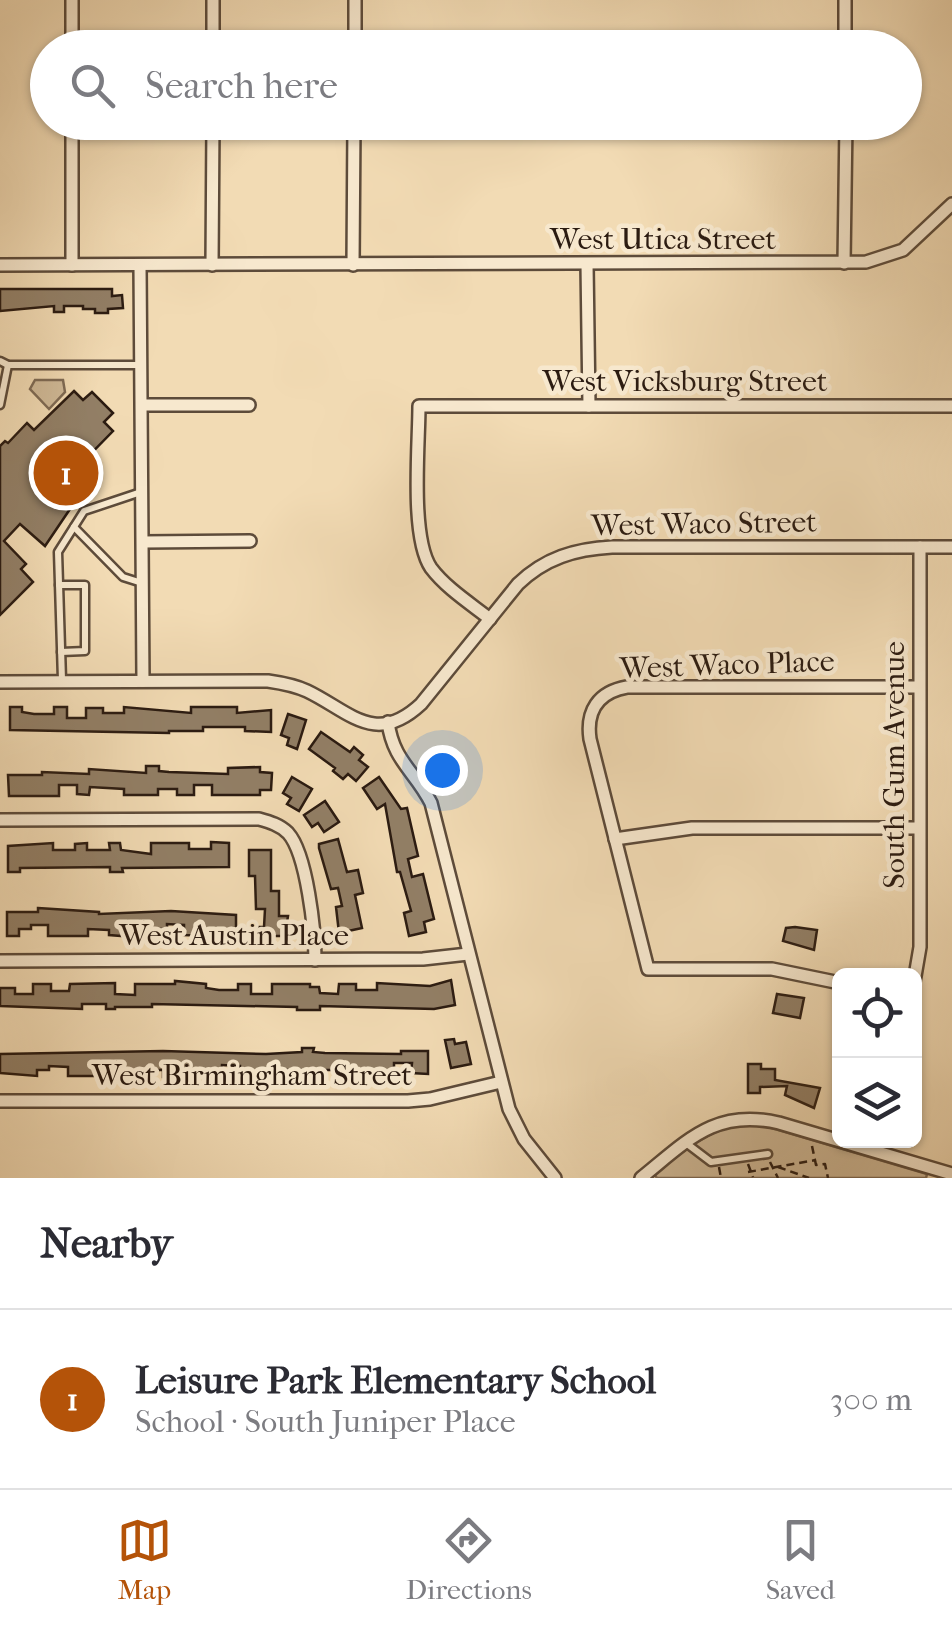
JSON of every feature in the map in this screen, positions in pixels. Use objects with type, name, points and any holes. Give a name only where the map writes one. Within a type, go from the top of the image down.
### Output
[{"type":"street","points":[[72,0],[72,30]]},
{"type":"street","points":[[213,0],[213,30]]},
{"type":"street","points":[[355,0],[355,30]]},
{"type":"street","points":[[845,0],[845,30]]},
{"type":"street","points":[[72,140],[72,265]]},
{"type":"street","points":[[212,140],[212,264]]},
{"type":"street","points":[[353,264],[354,140]]},
{"type":"street","points":[[844,263],[846,140]]},
{"type":"street","name":"West Utica Street","points":[[0,265],[866,262],[894,255],[920,237],[952,204]]},
{"type":"street","points":[[587,264],[590,406]]},
{"type":"street","points":[[140,265],[143,681]]},
{"type":"street","points":[[142,404],[249,405]]},
{"type":"street","name":"West Vicksburg Street","points":[[490,619],[442,580],[425,556],[419,530],[419,406],[952,406]]},
{"type":"street","points":[[143,542],[250,541]]},
{"type":"street","name":"South Gum Avenue","points":[[916,968],[920,947],[920,547]]},
{"type":"street","name":"West Waco Street","points":[[388,722],[406,716],[421,704],[532,571],[578,550],[952,547]]},
{"type":"street","points":[[0,682],[257,680],[289,684],[309,692],[350,718],[388,722],[398,759],[431,803],[515,1124],[555,1178]]},
{"type":"street","name":"West Waco Place","points":[[614,839],[589,730],[592,711],[610,691],[627,687],[920,687]]},
{"type":"street","points":[[0,820],[259,819],[278,825],[290,835],[297,852],[312,910],[315,960]]},
{"type":"street","points":[[832,982],[772,969],[648,970],[614,839],[692,828],[919,828]]},
{"type":"street","name":"West Austin Place","points":[[0,960],[422,959],[468,954]]},
{"type":"street","name":"West Birmingham Street","points":[[0,1102],[408,1101],[502,1082]]},
{"type":"street","points":[[641,1178],[685,1142],[717,1123],[751,1118],[832,1137]]},
{"type":"street","points":[[876,1148],[952,1174]]},
{"type":"lane","points":[[0,404],[4,363],[142,365]]},
{"type":"lane","points":[[62,682],[58,552],[84,511],[143,491]]},
{"type":"lane","points":[[74,527],[122,578],[143,584]]},
{"type":"lane","points":[[60,585],[85,585],[85,651],[61,652]]},
{"type":"lane","points":[[685,1142],[711,1162],[768,1154]]},
{"type":"path","points":[[812,1143],[816,1165],[826,1164],[828,1178]]},
{"type":"path","points":[[768,1154],[778,1178]]},
{"type":"path","points":[[747,1158],[748,1172],[753,1177]]},
{"type":"path","points":[[766,1178],[777,1167],[816,1160]]},
{"type":"path","points":[[777,1167],[808,1178]]},
{"type":"path","points":[[748,1172],[772,1170]]},
{"type":"path","points":[[794,1172],[797,1178]]},
{"type":"shaded area","points":[[35,380],[63,380],[65,392],[49,409],[30,389]]},
{"type":"shaded area","points":[[737,1125],[765,1126],[927,1174],[926,1178],[657,1178],[654,1174],[703,1138]]},
{"type":"building","points":[[0,289],[112,289],[112,296],[122,295],[123,308],[108,309],[108,313],[95,313],[95,309],[83,306],[64,306],[64,312],[54,312],[54,306],[0,311]]},
{"type":"building","points":[[74,391],[83,400],[92,392],[113,413],[104,422],[113,431],[74,471],[91,485],[67,507],[70,509],[45,546],[20,524],[4,541],[26,564],[21,569],[33,582],[0,615],[0,446],[27,423],[34,430]]},
{"type":"building","points":[[10,707],[22,707],[22,712],[34,714],[54,714],[54,707],[67,707],[67,718],[86,718],[86,708],[103,708],[103,713],[124,713],[124,707],[191,713],[191,707],[237,707],[237,713],[271,710],[271,732],[245,731],[245,727],[203,727],[203,731],[169,733],[10,730]]},
{"type":"building","points":[[288,714],[306,720],[297,749],[287,745],[289,738],[281,735]]},
{"type":"building","points":[[321,732],[350,752],[354,747],[363,755],[359,760],[368,767],[356,781],[348,774],[343,779],[309,749]]},
{"type":"building","points":[[146,766],[159,766],[159,771],[169,772],[228,774],[228,768],[260,767],[260,772],[272,773],[271,790],[260,790],[260,795],[212,795],[212,785],[194,785],[194,795],[177,795],[177,789],[158,789],[158,795],[124,795],[124,789],[90,787],[89,795],[77,794],[77,785],[59,785],[59,796],[9,796],[8,775],[89,774],[89,769],[146,773]]},
{"type":"building","points":[[292,777],[312,789],[299,811],[287,804],[291,798],[283,793]]},
{"type":"building","points":[[379,777],[401,809],[407,808],[418,856],[408,859],[412,877],[423,874],[434,919],[424,922],[426,932],[409,936],[404,913],[411,911],[397,872],[385,804],[377,809],[363,788]]},
{"type":"building","points":[[325,801],[339,822],[324,832],[318,823],[312,827],[304,815]]},
{"type":"building","points":[[338,839],[347,872],[358,870],[363,893],[355,895],[362,928],[339,933],[336,907],[342,906],[338,888],[331,889],[319,848],[319,844]]},
{"type":"building","points":[[211,842],[229,843],[229,867],[122,868],[123,872],[110,872],[110,867],[20,868],[20,872],[8,872],[8,846],[53,843],[53,850],[75,850],[75,844],[87,843],[87,850],[110,850],[109,843],[120,843],[121,850],[151,854],[151,843],[189,843],[189,849],[211,849]]},
{"type":"building","points":[[249,850],[271,850],[271,891],[279,891],[279,916],[288,916],[285,936],[258,936],[258,927],[264,927],[265,909],[256,909],[255,876],[249,876]]},
{"type":"building","points":[[38,908],[99,914],[171,911],[236,915],[236,937],[184,935],[184,925],[167,924],[167,929],[156,929],[156,935],[134,937],[88,929],[88,936],[48,936],[48,925],[31,925],[31,929],[19,929],[19,936],[7,936],[7,912],[38,912]]},
{"type":"building","points":[[786,928],[817,930],[814,950],[783,941]]},
{"type":"building","points":[[451,980],[455,1005],[434,1009],[320,1006],[320,1010],[297,1010],[152,1004],[115,1009],[106,1009],[106,1004],[82,1004],[82,1009],[0,1006],[0,988],[15,988],[15,994],[33,994],[33,984],[51,984],[51,991],[69,991],[70,984],[115,983],[115,994],[135,995],[135,984],[175,981],[206,984],[206,988],[219,990],[238,990],[238,984],[251,984],[251,994],[272,994],[272,984],[310,984],[319,987],[320,993],[338,994],[339,984],[356,984],[356,990],[377,990],[377,983],[430,986]]},
{"type":"building","points":[[777,994],[804,998],[800,1018],[773,1013]]},
{"type":"building","points":[[454,1039],[455,1044],[466,1042],[471,1064],[451,1068],[445,1040]]},
{"type":"building","points":[[302,1048],[325,1053],[428,1051],[428,1074],[411,1073],[412,1063],[394,1063],[394,1072],[383,1072],[383,1076],[334,1075],[334,1070],[314,1070],[313,1077],[301,1077],[301,1070],[279,1070],[279,1076],[240,1076],[240,1066],[222,1065],[221,1077],[176,1073],[176,1077],[163,1077],[163,1070],[141,1070],[142,1076],[129,1076],[129,1069],[107,1069],[107,1076],[68,1076],[68,1067],[49,1066],[49,1070],[37,1070],[37,1076],[0,1073],[0,1054],[266,1054],[302,1052]]},
{"type":"building","points":[[748,1064],[775,1069],[775,1080],[820,1088],[814,1108],[785,1095],[787,1086],[760,1087],[760,1093],[748,1093]]},
{"type":"place","name":"Leisure Park Elementary School","points":[[66,473]]}]
